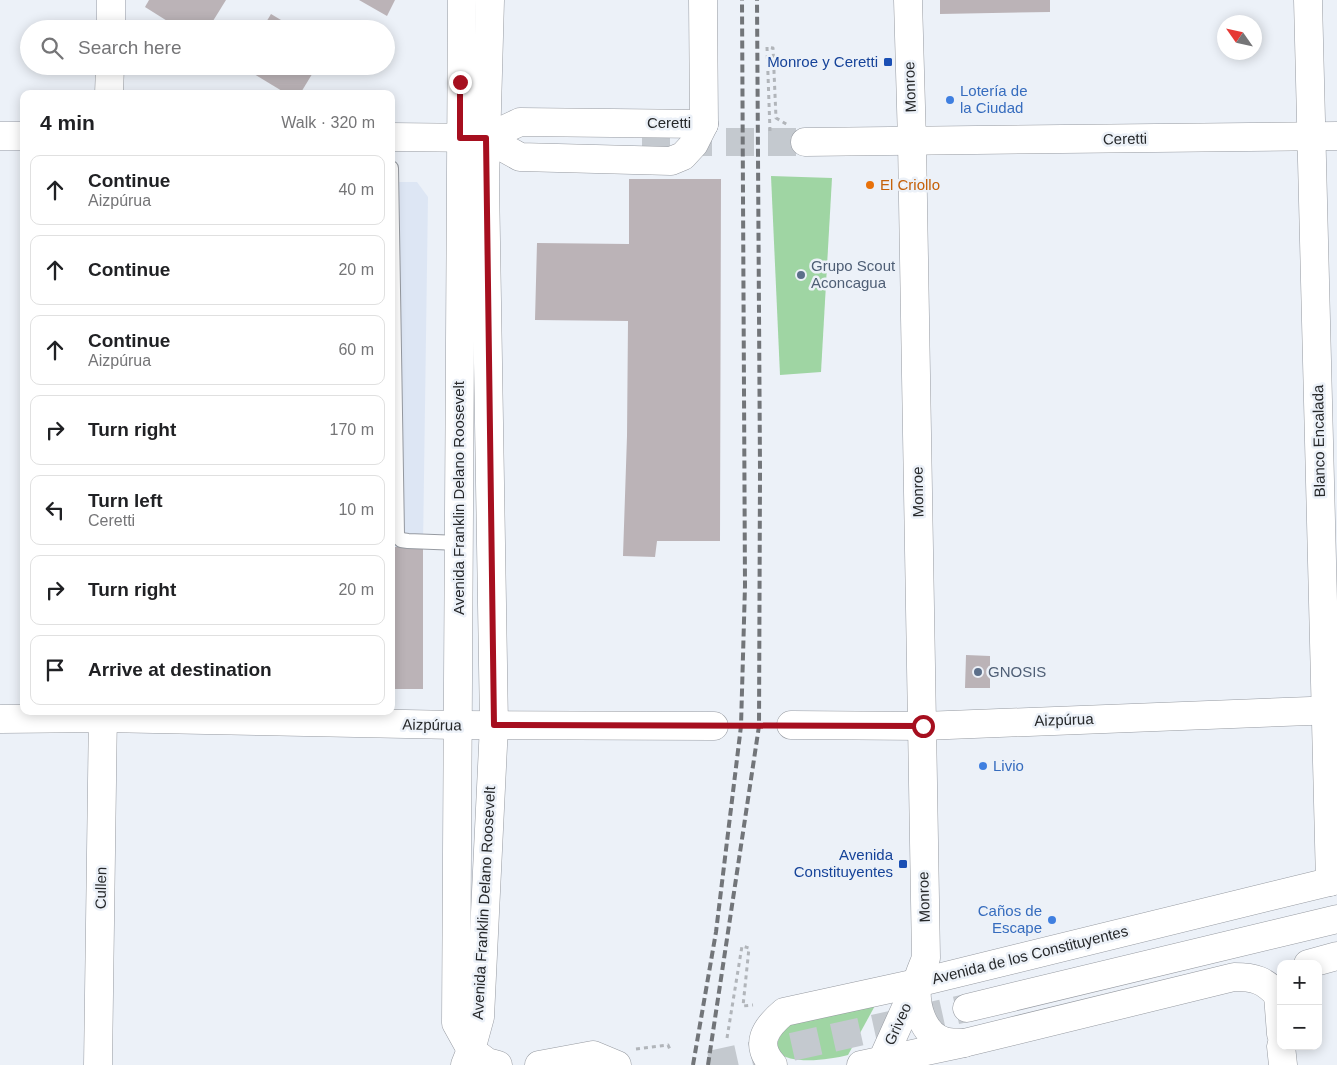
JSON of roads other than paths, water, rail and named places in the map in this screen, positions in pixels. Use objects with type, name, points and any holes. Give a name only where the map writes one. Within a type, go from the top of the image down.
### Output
[{"type":"street","points":[[111,0],[111,20]]},
{"type":"street","name":"Avenida Franklin Delano Roosevelt","points":[[462,0],[473,138],[494,725],[480,1017],[468,1058]]},
{"type":"street","name":"Avenida Franklin Delano Roosevelt","points":[[468,1058],[456,1023],[456,725],[473,138],[490,0]]},
{"type":"street","points":[[703,0],[704,124]]},
{"type":"street","name":"Monroe","points":[[908,0],[926,958],[917,983]]},
{"type":"street","name":"Blanco Encalada","points":[[1308,0],[1324,136],[1334,881]]},
{"type":"street","points":[[109,90],[110,75]]},
{"type":"street","name":"Ceretti","points":[[520,122],[704,124],[694,144],[683,156],[671,160],[520,157],[473,138],[520,122]]},
{"type":"street","name":"Ceretti","points":[[790,134],[802,125],[874,127],[912,142],[1324,136]]},
{"type":"street","points":[[0,136],[20,136]]},
{"type":"street","name":"Ceretti","points":[[395,137],[642,142]]},
{"type":"street","name":"Aizpúrua","points":[[791,725],[923,726],[1332,710]]},
{"type":"street","name":"Aizpúrua","points":[[0,719],[103,715],[456,725],[714,726]]},
{"type":"street","name":"Cullen","points":[[98,1065],[103,715]]},
{"type":"street","name":"Avenida de los Constituyentes","points":[[773,1065],[765,1056],[763,1036],[771,1022],[784,1012],[917,983],[1334,881]]},
{"type":"street","points":[[967,1008],[1337,919]]},
{"type":"street","points":[[1322,960],[1337,956]]},
{"type":"street","points":[[874,1064],[1234,978],[1252,977],[1265,981],[1277,990]]},
{"type":"street","points":[[917,983],[917,1001],[920,1018],[931,1032],[944,1041],[964,1043]]},
{"type":"street","name":"Griveo","points":[[874,1064],[917,983]]},
{"type":"street","points":[[1282,1050],[1283,1065]]},
{"type":"street","points":[[539,1065],[593,1055],[617,1065]]},
{"type":"street","points":[[468,1058],[498,1065]]},
{"type":"lane","points":[[395,412],[397,534],[408,541],[460,542]]},
{"type":"tunnel","points":[[642,142],[805,142]]},
{"type":"tunnel","points":[[710,1065],[967,1008]]},
{"type":"railway","points":[[693,1065],[716,932],[741,726],[745,586],[742,0]]},
{"type":"railway","points":[[708,1065],[759,726],[760,470],[757,0]]},
{"type":"place","name":"Monroe y Ceretti","points":[[888,62]]},
{"type":"place","name":"Lotería de la Ciudad","points":[[950,100]]},
{"type":"place","name":"El Criollo","points":[[870,185]]},
{"type":"place","name":"Grupo Scout Aconcagua","points":[[801,275]]},
{"type":"place","name":"GNOSIS","points":[[978,672]]},
{"type":"place","name":"Livio","points":[[983,766]]},
{"type":"place","name":"Avenida Constituyentes","points":[[903,864]]},
{"type":"place","name":"Caños de Escape","points":[[1052,920]]}]
